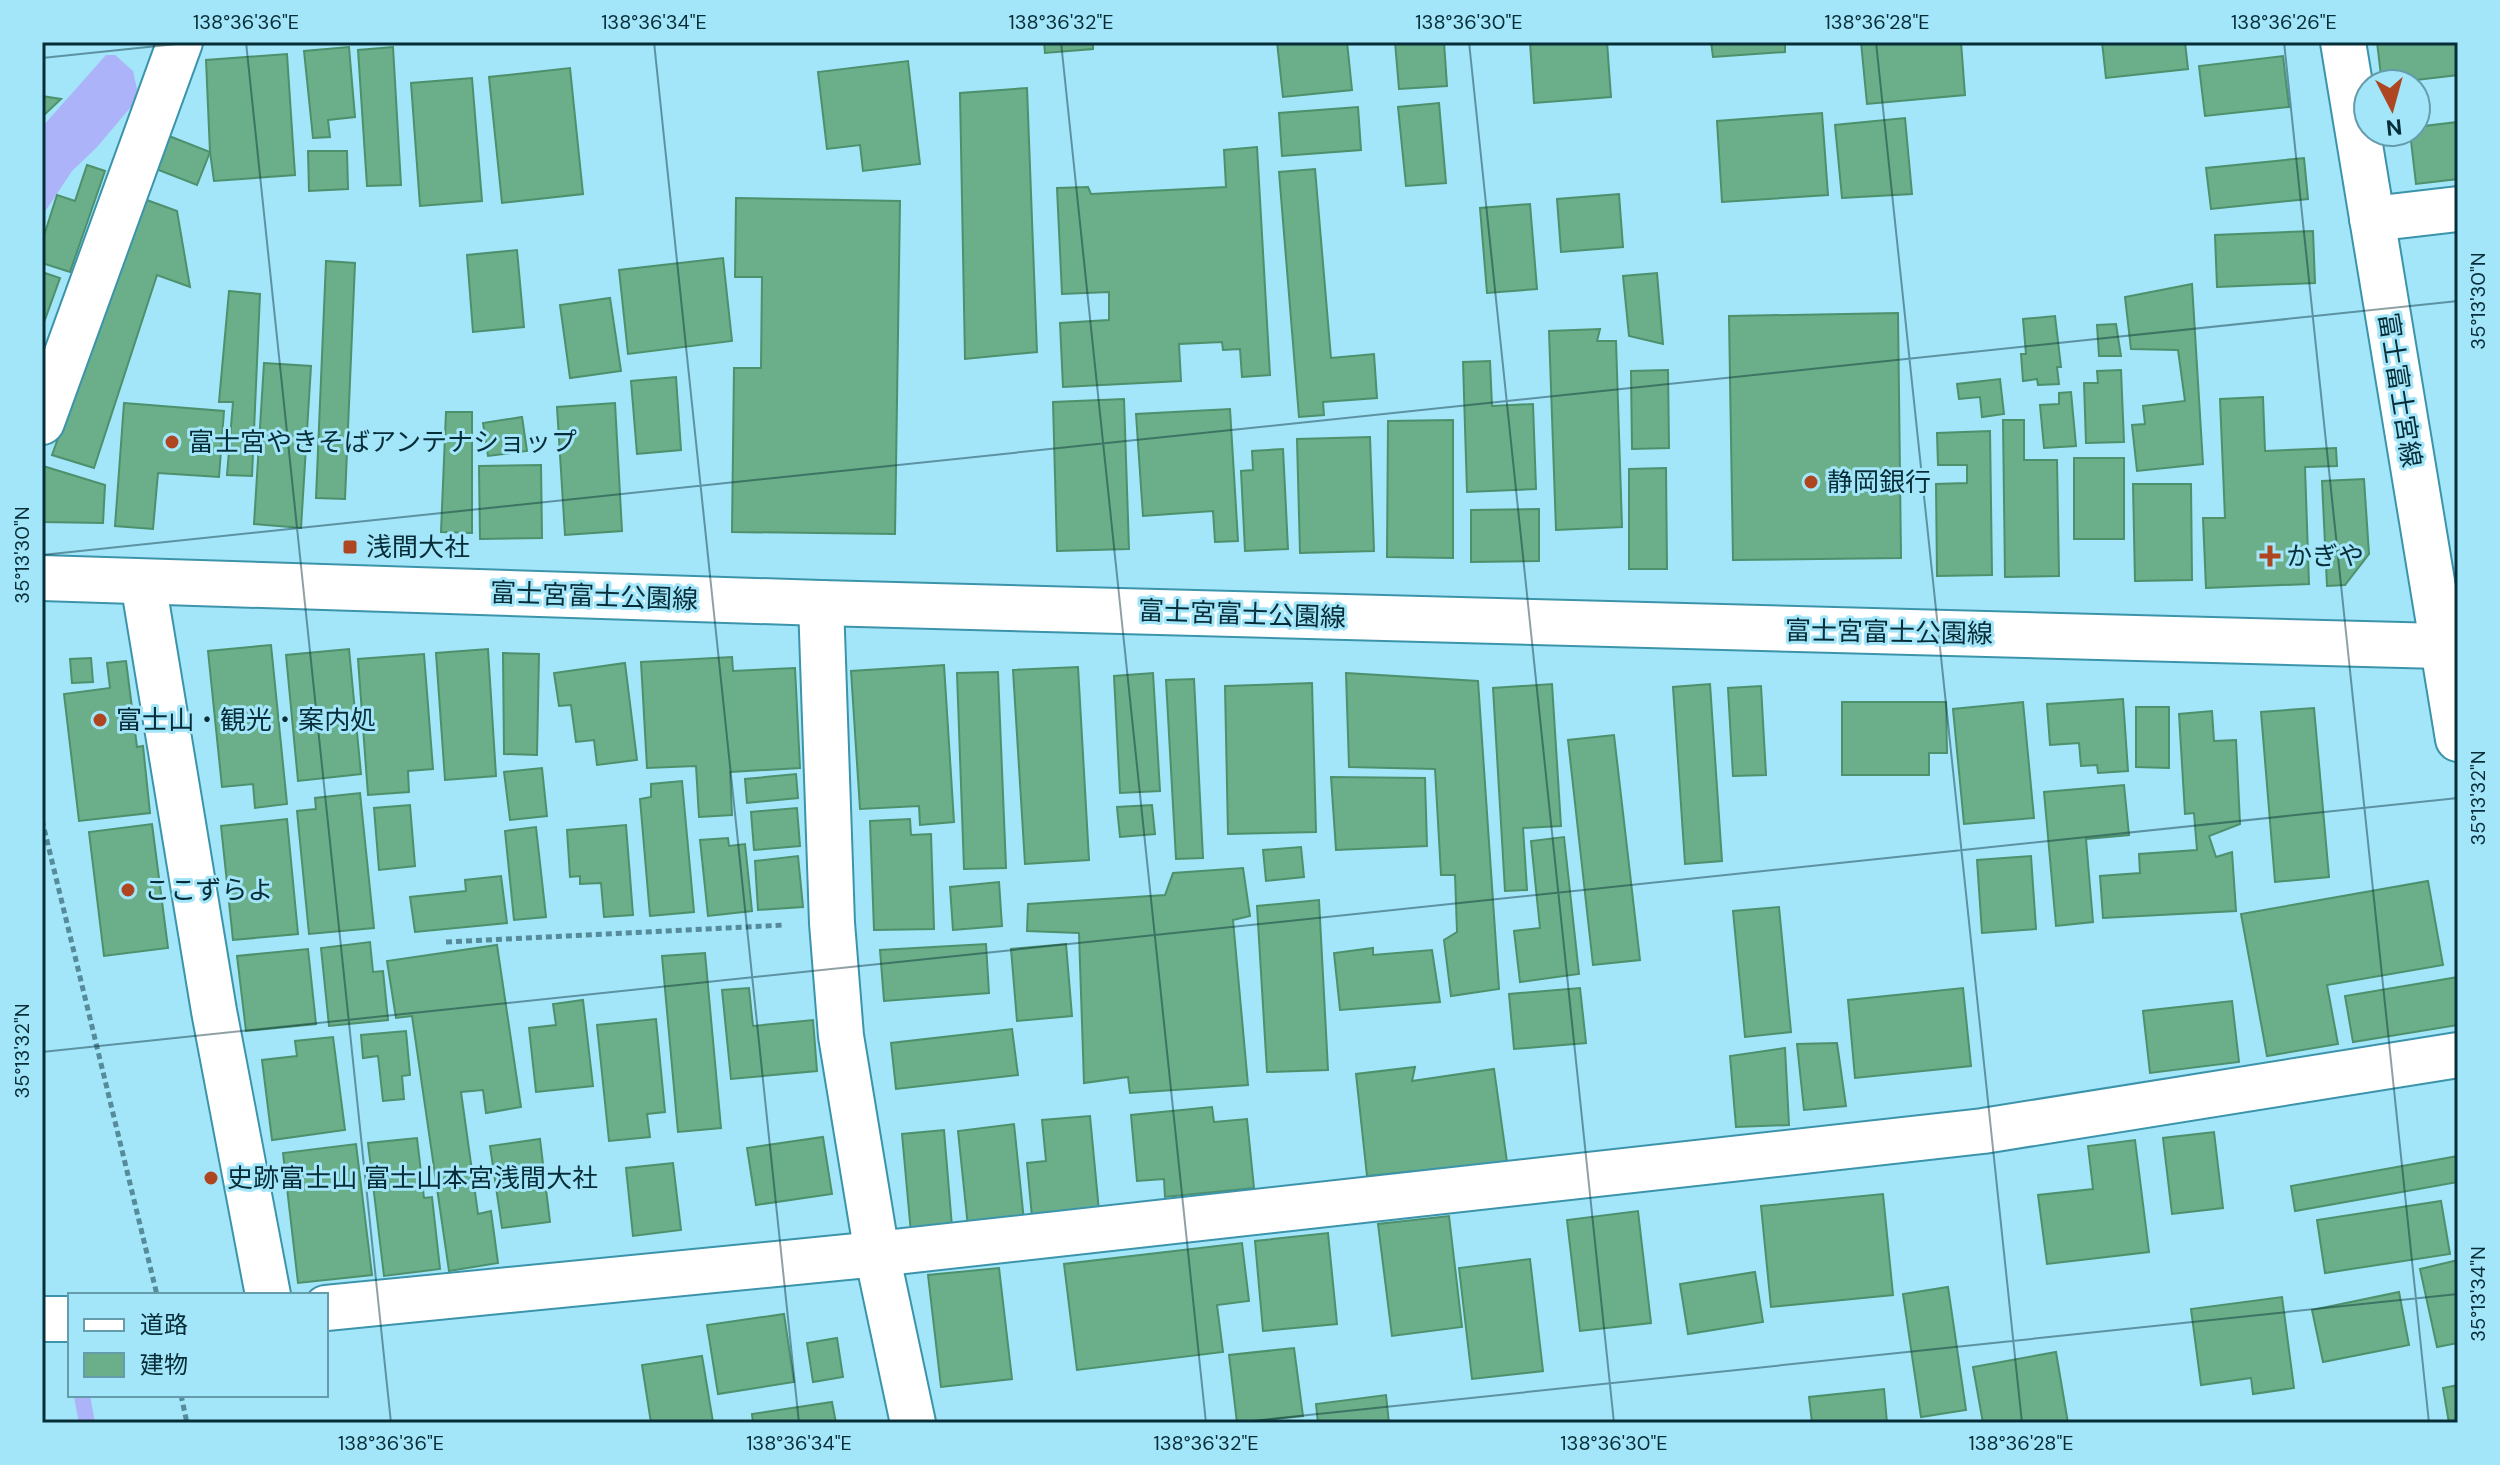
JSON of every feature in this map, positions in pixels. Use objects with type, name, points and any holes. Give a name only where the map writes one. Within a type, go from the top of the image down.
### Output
[{"type":"street","points":[[42,422],[180,42]]},
{"type":"street","name":"富士富士宮線","points":[[2343,42],[2450,646],[2458,739]]},
{"type":"street","points":[[2372,219],[2458,209]]},
{"type":"street","name":"富士宮富士公園線","points":[[42,578],[821,603],[2450,646]]},
{"type":"street","points":[[143,582],[214,1011],[268,1293]]},
{"type":"street","points":[[821,603],[832,923],[841,1036],[877,1254],[913,1423]]},
{"type":"street","points":[[328,1308],[877,1254],[1983,1131],[2458,1055]]},
{"type":"street","points":[[42,1319],[68,1319]]},
{"type":"path","points":[[42,820],[157,1293]]},
{"type":"path","points":[[446,942],[832,923]]},
{"type":"path","points":[[181,1397],[187,1423]]},
{"type":"water","points":[[106,55],[115,55],[133,71],[136,101],[72,171],[42,216],[42,127]]},
{"type":"building","points":[[1044,42],[1093,42],[1093,49],[1045,53]]},
{"type":"building","points":[[1277,42],[1347,42],[1352,90],[1283,97]]},
{"type":"building","points":[[1395,42],[1444,42],[1447,86],[1399,89]]},
{"type":"building","points":[[1530,42],[1607,42],[1611,97],[1534,103]]},
{"type":"building","points":[[1711,42],[1785,42],[1785,52],[1713,57]]},
{"type":"building","points":[[1861,42],[1961,42],[1965,95],[1867,104]]},
{"type":"building","points":[[2102,42],[2185,42],[2188,69],[2106,78]]},
{"type":"building","points":[[2377,42],[2458,42],[2458,75],[2432,78],[2432,68],[2380,68]]},
{"type":"building","points":[[349,47],[355,117],[328,120],[330,137],[313,138],[304,51]]},
{"type":"building","points":[[393,47],[401,185],[367,186],[358,50]]},
{"type":"building","points":[[287,54],[295,175],[214,181],[206,60]]},
{"type":"building","points":[[2283,56],[2289,107],[2205,116],[2199,66]]},
{"type":"building","points":[[908,61],[920,164],[863,171],[860,145],[827,149],[818,72]]},
{"type":"building","points":[[570,68],[583,194],[502,203],[489,77]]},
{"type":"building","points":[[472,78],[482,201],[420,206],[411,83]]},
{"type":"building","points":[[1027,88],[1037,352],[965,359],[960,93]]},
{"type":"building","points":[[42,96],[61,99],[42,117]]},
{"type":"building","points":[[1439,103],[1446,183],[1406,186],[1398,107]]},
{"type":"building","points":[[1358,107],[1361,150],[1282,156],[1279,113]]},
{"type":"building","points":[[1822,113],[1828,195],[1722,202],[1717,121]]},
{"type":"building","points":[[1905,118],[1912,194],[1842,198],[1835,125]]},
{"type":"building","points":[[2458,122],[2458,179],[2416,184],[2412,148],[2432,148],[2432,125]]},
{"type":"building","points":[[169,136],[210,152],[197,185],[156,169]]},
{"type":"building","points":[[1257,147],[1270,375],[1242,377],[1240,349],[1223,350],[1222,342],[1179,344],[1181,381],[1063,387],[1060,323],[1109,320],[1109,292],[1062,294],[1057,188],[1088,187],[1091,194],[1226,187],[1224,150]]},
{"type":"building","points":[[308,151],[347,151],[348,189],[309,191]]},
{"type":"building","points":[[2304,158],[2308,199],[2211,209],[2206,168]]},
{"type":"building","points":[[87,165],[105,171],[70,272],[42,263],[42,242],[57,195],[75,201]]},
{"type":"building","points":[[1315,169],[1331,358],[1374,354],[1377,398],[1323,402],[1324,415],[1299,417],[1279,172]]},
{"type":"building","points":[[1619,194],[1623,247],[1561,252],[1557,199]]},
{"type":"building","points":[[736,198],[900,201],[895,534],[732,532],[734,368],[761,368],[762,277],[735,277]]},
{"type":"building","points":[[144,199],[177,211],[190,287],[157,275],[94,468],[52,455]]},
{"type":"building","points":[[1530,204],[1537,289],[1487,293],[1480,208]]},
{"type":"building","points":[[2313,231],[2315,283],[2217,287],[2215,235]]},
{"type":"building","points":[[517,250],[524,327],[473,332],[467,255]]},
{"type":"building","points":[[723,258],[732,341],[628,354],[619,270]]},
{"type":"building","points":[[326,261],[355,263],[345,499],[316,498]]},
{"type":"building","points":[[42,272],[60,278],[42,328]]},
{"type":"building","points":[[1657,273],[1663,344],[1629,336],[1623,276]]},
{"type":"building","points":[[2192,284],[2203,464],[2137,471],[2132,425],[2145,424],[2143,406],[2185,401],[2178,350],[2131,349],[2125,297]]},
{"type":"building","points":[[229,291],[260,294],[252,476],[227,475],[233,402],[219,402]]},
{"type":"building","points":[[610,298],[621,371],[570,378],[560,305]]},
{"type":"building","points":[[1898,313],[1901,558],[1733,560],[1729,316]]},
{"type":"building","points":[[2055,316],[2061,367],[2057,367],[2059,384],[2038,385],[2037,379],[2023,381],[2021,354],[2026,354],[2023,319]]},
{"type":"building","points":[[2116,324],[2121,356],[2099,356],[2097,325]]},
{"type":"building","points":[[1600,329],[1597,341],[1616,341],[1622,527],[1556,530],[1549,331]]},
{"type":"building","points":[[1490,361],[1492,406],[1533,404],[1536,489],[1467,492],[1463,362]]},
{"type":"building","points":[[264,363],[311,366],[301,528],[254,524]]},
{"type":"building","points":[[1668,370],[1669,448],[1632,449],[1631,371]]},
{"type":"building","points":[[2121,370],[2124,442],[2086,443],[2084,383],[2098,383],[2097,371]]},
{"type":"building","points":[[676,377],[681,450],[637,454],[631,381]]},
{"type":"building","points":[[2000,379],[2004,414],[1982,417],[1980,397],[1959,399],[1957,384]]},
{"type":"building","points":[[2071,392],[2076,446],[2044,448],[2040,405],[2059,404],[2059,393]]},
{"type":"building","points":[[2263,397],[2265,451],[2336,448],[2337,466],[2305,467],[2309,584],[2206,588],[2203,518],[2225,518],[2220,399]]},
{"type":"building","points":[[1124,399],[1129,549],[1057,551],[1053,402]]},
{"type":"building","name":"富士宮やきそばアンテナショップ","points":[[124,403],[224,411],[219,477],[158,473],[153,529],[115,526]]},
{"type":"building","points":[[615,403],[622,531],[565,535],[557,407]]},
{"type":"building","points":[[1230,409],[1238,541],[1215,542],[1213,511],[1143,516],[1136,414]]},
{"type":"building","points":[[446,412],[472,412],[472,533],[441,532]]},
{"type":"building","points":[[522,417],[527,451],[488,456],[483,423]]},
{"type":"building","points":[[1453,420],[1453,558],[1387,557],[1388,421]]},
{"type":"building","points":[[2003,420],[2024,420],[2024,460],[2057,460],[2059,576],[2005,577]]},
{"type":"building","points":[[1990,431],[1992,575],[1937,576],[1936,484],[1967,483],[1967,465],[1938,465],[1937,433]]},
{"type":"building","points":[[1370,437],[1374,551],[1300,553],[1297,439]]},
{"type":"building","points":[[1283,449],[1288,549],[1245,551],[1241,471],[1253,470],[1252,451]]},
{"type":"building","points":[[2074,458],[2124,458],[2124,539],[2074,539]]},
{"type":"building","points":[[541,465],[542,538],[480,539],[479,466]]},
{"type":"building","points":[[43,466],[105,485],[103,523],[42,522]]},
{"type":"building","points":[[1666,468],[1667,569],[1629,569],[1629,469]]},
{"type":"building","points":[[2364,479],[2369,554],[2345,585],[2327,586],[2322,481]]},
{"type":"building","points":[[2133,484],[2191,484],[2192,580],[2135,581]]},
{"type":"building","points":[[1539,509],[1539,561],[1471,562],[1471,510]]},
{"type":"building","points":[[271,645],[287,804],[255,808],[253,784],[222,787],[208,651]]},
{"type":"building","points":[[349,649],[361,774],[298,781],[286,655]]},
{"type":"building","points":[[488,649],[496,776],[445,780],[436,653]]},
{"type":"building","points":[[503,653],[539,654],[537,755],[504,754]]},
{"type":"building","points":[[424,654],[433,769],[408,771],[409,792],[368,795],[358,659]]},
{"type":"building","points":[[732,657],[733,671],[795,668],[800,768],[730,772],[732,815],[699,817],[696,766],[647,768],[641,662]]},
{"type":"building","points":[[91,658],[93,682],[72,683],[70,659]]},
{"type":"building","name":"富士山・観光・案内処","points":[[126,661],[137,747],[143,746],[150,813],[79,821],[64,694],[110,688],[107,663]]},
{"type":"building","points":[[625,663],[637,760],[597,765],[594,740],[576,742],[571,705],[559,706],[554,673]]},
{"type":"building","points":[[944,665],[954,822],[920,825],[919,806],[860,809],[851,671]]},
{"type":"building","points":[[1078,667],[1089,860],[1025,864],[1013,670]]},
{"type":"building","points":[[998,672],[1006,868],[964,869],[957,673]]},
{"type":"building","points":[[1153,673],[1160,791],[1120,793],[1114,676]]},
{"type":"building","points":[[1346,673],[1478,681],[1499,989],[1451,996],[1444,940],[1457,932],[1455,875],[1441,875],[1435,769],[1349,767]]},
{"type":"building","points":[[1194,679],[1203,858],[1176,859],[1166,680]]},
{"type":"building","points":[[1312,683],[1316,832],[1228,834],[1225,686]]},
{"type":"building","points":[[1552,684],[1561,826],[1523,828],[1527,890],[1505,891],[1493,688]]},
{"type":"building","points":[[1710,684],[1722,861],[1685,864],[1673,687]]},
{"type":"building","points":[[1761,686],[1766,775],[1733,776],[1728,688]]},
{"type":"building","points":[[2123,699],[2128,771],[2098,773],[2097,765],[2081,766],[2079,743],[2050,745],[2047,704]]},
{"type":"building","points":[[1842,702],[1946,702],[1947,753],[1929,753],[1929,775],[1842,775]]},
{"type":"building","points":[[2023,702],[2034,818],[1964,824],[1953,709]]},
{"type":"building","points":[[2136,707],[2169,707],[2169,768],[2136,767]]},
{"type":"building","points":[[2314,708],[2329,877],[2275,882],[2261,712]]},
{"type":"building","points":[[2212,711],[2214,741],[2236,740],[2240,824],[2209,836],[2216,857],[2232,852],[2236,911],[2103,918],[2100,876],[2140,873],[2139,854],[2197,850],[2194,813],[2185,814],[2179,714]]},
{"type":"building","points":[[1614,735],[1640,960],[1593,965],[1568,740]]},
{"type":"building","points":[[542,768],[547,816],[510,820],[504,772]]},
{"type":"building","points":[[796,774],[798,798],[747,803],[745,779]]},
{"type":"building","points":[[1331,777],[1425,778],[1427,846],[1336,850]]},
{"type":"building","points":[[682,781],[694,912],[650,916],[640,799],[651,797],[651,784]]},
{"type":"building","points":[[2124,785],[2129,835],[2086,839],[2093,922],[2056,926],[2044,792]]},
{"type":"building","points":[[360,793],[374,928],[309,934],[297,811],[316,809],[315,798]]},
{"type":"building","points":[[410,805],[415,866],[379,870],[374,808]]},
{"type":"building","points":[[1152,805],[1155,834],[1120,837],[1117,807]]},
{"type":"building","points":[[797,808],[800,846],[754,850],[751,812]]},
{"type":"building","points":[[287,819],[298,934],[233,940],[221,826]]},
{"type":"building","points":[[910,819],[911,835],[931,834],[934,929],[874,930],[870,821]]},
{"type":"building","name":"ここずらよ","points":[[152,824],[168,948],[104,956],[89,832]]},
{"type":"building","points":[[626,825],[633,915],[604,917],[601,883],[580,884],[580,876],[570,877],[567,830]]},
{"type":"building","points":[[536,827],[546,917],[514,920],[505,831]]},
{"type":"building","points":[[1564,837],[1579,974],[1520,982],[1514,931],[1540,928],[1531,841]]},
{"type":"building","points":[[728,838],[729,846],[745,844],[752,911],[708,916],[700,840]]},
{"type":"building","points":[[1301,847],[1304,877],[1266,881],[1263,850]]},
{"type":"building","points":[[798,856],[803,907],[758,910],[755,861]]},
{"type":"building","points":[[2031,856],[2036,929],[1982,933],[1977,860]]},
{"type":"building","points":[[1243,868],[1250,916],[1233,920],[1248,1085],[1130,1093],[1128,1077],[1084,1083],[1079,933],[1027,931],[1028,904],[1165,895],[1173,873]]},
{"type":"building","points":[[501,876],[507,923],[415,932],[410,897],[466,891],[465,880]]},
{"type":"building","points":[[2428,881],[2443,965],[2327,985],[2338,1044],[2267,1056],[2241,914]]},
{"type":"building","points":[[999,882],[1002,926],[953,930],[950,887]]},
{"type":"building","points":[[1319,900],[1328,1070],[1267,1072],[1257,906]]},
{"type":"building","points":[[1779,907],[1791,1032],[1745,1037],[1733,911]]},
{"type":"building","points":[[370,942],[373,972],[383,971],[388,1020],[329,1026],[321,948]]},
{"type":"building","points":[[986,944],[989,993],[884,1001],[880,950]]},
{"type":"building","points":[[1066,944],[1072,1016],[1017,1021],[1011,949]]},
{"type":"building","points":[[497,945],[521,1107],[486,1113],[483,1090],[461,1092],[478,1214],[491,1211],[498,1263],[449,1271],[412,1016],[396,1018],[387,961]]},
{"type":"building","points":[[1373,948],[1373,955],[1432,950],[1440,1002],[1340,1010],[1334,953]]},
{"type":"building","points":[[308,949],[316,1024],[246,1031],[237,956]]},
{"type":"building","points":[[705,953],[721,1128],[678,1132],[662,956]]},
{"type":"building","points":[[2458,977],[2458,1025],[2353,1042],[2345,996]]},
{"type":"building","points":[[749,988],[753,1026],[813,1020],[817,1071],[731,1079],[722,990]]},
{"type":"building","points":[[1580,988],[1586,1043],[1514,1049],[1509,994]]},
{"type":"building","points":[[1963,988],[1971,1066],[1855,1078],[1848,1000]]},
{"type":"building","points":[[583,1000],[593,1086],[536,1092],[529,1028],[556,1025],[553,1004]]},
{"type":"building","points":[[2232,1001],[2239,1062],[2150,1073],[2143,1011]]},
{"type":"building","points":[[656,1019],[665,1112],[647,1114],[650,1137],[609,1141],[597,1025]]},
{"type":"building","points":[[1012,1029],[1018,1075],[896,1089],[891,1043]]},
{"type":"building","points":[[406,1031],[410,1075],[402,1076],[404,1099],[383,1101],[378,1056],[363,1058],[361,1035]]},
{"type":"building","points":[[333,1037],[345,1130],[272,1140],[262,1060],[297,1056],[295,1041]]},
{"type":"building","points":[[1837,1043],[1846,1106],[1804,1110],[1797,1044]]},
{"type":"building","points":[[1785,1048],[1789,1125],[1736,1127],[1730,1056]]},
{"type":"building","points":[[1415,1067],[1412,1081],[1494,1069],[1507,1162],[1367,1176],[1356,1074]]},
{"type":"building","points":[[1212,1107],[1214,1122],[1247,1119],[1254,1188],[1165,1197],[1164,1179],[1137,1181],[1131,1115]]},
{"type":"building","points":[[1090,1116],[1099,1211],[1032,1217],[1027,1163],[1046,1161],[1042,1120]]},
{"type":"building","points":[[1014,1124],[1024,1221],[968,1227],[958,1131]]},
{"type":"building","points":[[944,1130],[952,1227],[911,1233],[902,1134]]},
{"type":"building","points":[[2214,1132],[2223,1208],[2172,1214],[2163,1138]]},
{"type":"building","points":[[823,1137],[832,1194],[756,1205],[747,1148]]},
{"type":"building","points":[[417,1138],[424,1198],[432,1197],[440,1269],[384,1276],[368,1143]]},
{"type":"building","points":[[540,1139],[550,1222],[502,1228],[490,1146]]},
{"type":"building","points":[[2135,1140],[2149,1252],[2047,1264],[2038,1195],[2093,1189],[2088,1146]]},
{"type":"building","points":[[356,1144],[372,1275],[298,1283],[283,1153]]},
{"type":"building","points":[[2458,1156],[2458,1182],[2295,1211],[2291,1186]]},
{"type":"building","points":[[673,1163],[681,1230],[633,1236],[626,1168]]},
{"type":"building","points":[[1883,1194],[1893,1295],[1771,1307],[1761,1206]]},
{"type":"building","points":[[2441,1201],[2450,1254],[2325,1273],[2317,1220]]},
{"type":"building","points":[[1638,1211],[1651,1323],[1580,1331],[1567,1220]]},
{"type":"building","points":[[1449,1216],[1462,1327],[1392,1336],[1378,1224]]},
{"type":"building","points":[[1328,1233],[1337,1324],[1263,1331],[1255,1241]]},
{"type":"building","points":[[1242,1243],[1249,1301],[1217,1305],[1223,1352],[1077,1370],[1064,1264]]},
{"type":"building","points":[[1530,1259],[1543,1371],[1472,1379],[1459,1268]]},
{"type":"building","points":[[2458,1260],[2458,1343],[2437,1347],[2420,1269]]},
{"type":"building","points":[[999,1268],[1012,1379],[941,1387],[928,1275]]},
{"type":"building","points":[[1755,1272],[1763,1322],[1688,1334],[1680,1284]]},
{"type":"building","points":[[1948,1287],[1966,1410],[1921,1417],[1903,1294]]},
{"type":"building","points":[[2399,1292],[2409,1345],[2323,1362],[2312,1310]]},
{"type":"building","points":[[2282,1297],[2294,1388],[2253,1394],[2251,1378],[2201,1385],[2191,1309]]},
{"type":"building","points":[[784,1314],[794,1382],[718,1394],[707,1325]]},
{"type":"building","points":[[837,1338],[843,1377],[813,1382],[807,1343]]},
{"type":"building","points":[[1294,1348],[1303,1416],[1237,1423],[1229,1355]]},
{"type":"building","points":[[2056,1352],[2068,1423],[1983,1423],[1973,1367]]},
{"type":"building","points":[[702,1356],[713,1422],[651,1423],[642,1365]]},
{"type":"building","points":[[2458,1385],[2458,1423],[2449,1423],[2443,1388]]},
{"type":"building","points":[[1884,1389],[1887,1423],[1812,1423],[1809,1397]]},
{"type":"building","points":[[1386,1395],[1389,1423],[1318,1423],[1316,1404]]},
{"type":"building","points":[[832,1402],[836,1423],[753,1423],[752,1414]]},
{"type":"waterway","points":[[82,1397],[87,1423]]},
{"type":"place","name":"富士宮やきそばアンテナショップ","points":[[172,442]]},
{"type":"place","name":"静岡銀行","points":[[1811,482]]},
{"type":"place","name":"浅間大社","points":[[350,547]]},
{"type":"place","name":"かぎや","points":[[2270,556]]},
{"type":"place","name":"富士山・観光・案内処","points":[[100,720]]},
{"type":"place","name":"ここずらよ","points":[[128,890]]},
{"type":"place","name":"史跡富士山 富士山本宮浅間大社","points":[[211,1178]]}]
